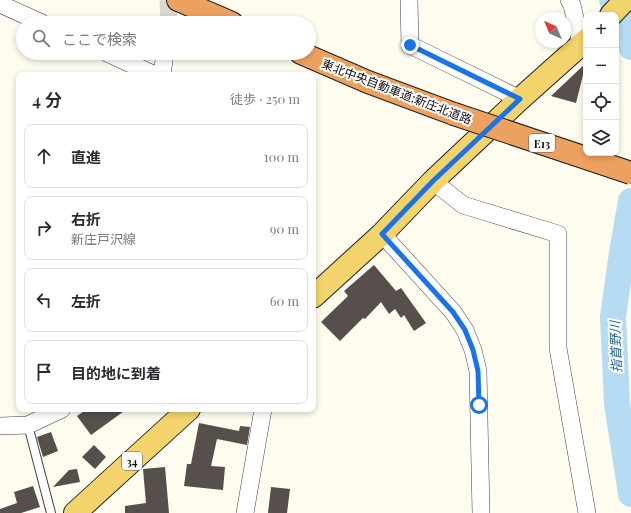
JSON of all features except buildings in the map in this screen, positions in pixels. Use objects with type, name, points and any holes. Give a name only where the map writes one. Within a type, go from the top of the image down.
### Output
[{"type":"highway","points":[[178,0],[216,16]]},
{"type":"highway","name":"東北中央自動車道;新庄北道路","points":[[316,59],[368,82],[454,114],[631,173]]},
{"type":"main road","points":[[614,12],[625,0]]},
{"type":"main road","points":[[316,294],[382,234],[433,181],[520,99],[583,43]]},
{"type":"main road","name":"34","points":[[75,513],[186,412]]},
{"type":"street","points":[[409,0],[410,45],[520,99]]},
{"type":"street","points":[[570,0],[583,39]]},
{"type":"street","points":[[0,4],[27,16]]},
{"type":"street","points":[[122,60],[148,72]]},
{"type":"street","points":[[162,72],[164,60]]},
{"type":"street","points":[[433,181],[463,204],[558,234],[558,348],[587,513]]},
{"type":"street","points":[[382,234],[453,312],[465,330],[473,350],[478,371],[481,513]]},
{"type":"street","points":[[0,426],[28,425],[56,412]]},
{"type":"street","points":[[245,513],[262,412]]},
{"type":"lane","points":[[28,425],[51,513]]},
{"type":"waterway","name":"指首野川","points":[[612,0],[631,47]]},
{"type":"waterway","name":"指首野川","points":[[631,201],[613,317],[617,403],[631,494]]},
{"type":"tunnel","points":[[168,0],[169,16]]},
{"type":"route","points":[[410,45],[520,99],[433,181],[382,234],[453,312],[465,330],[473,350],[478,371],[479,405]]}]
